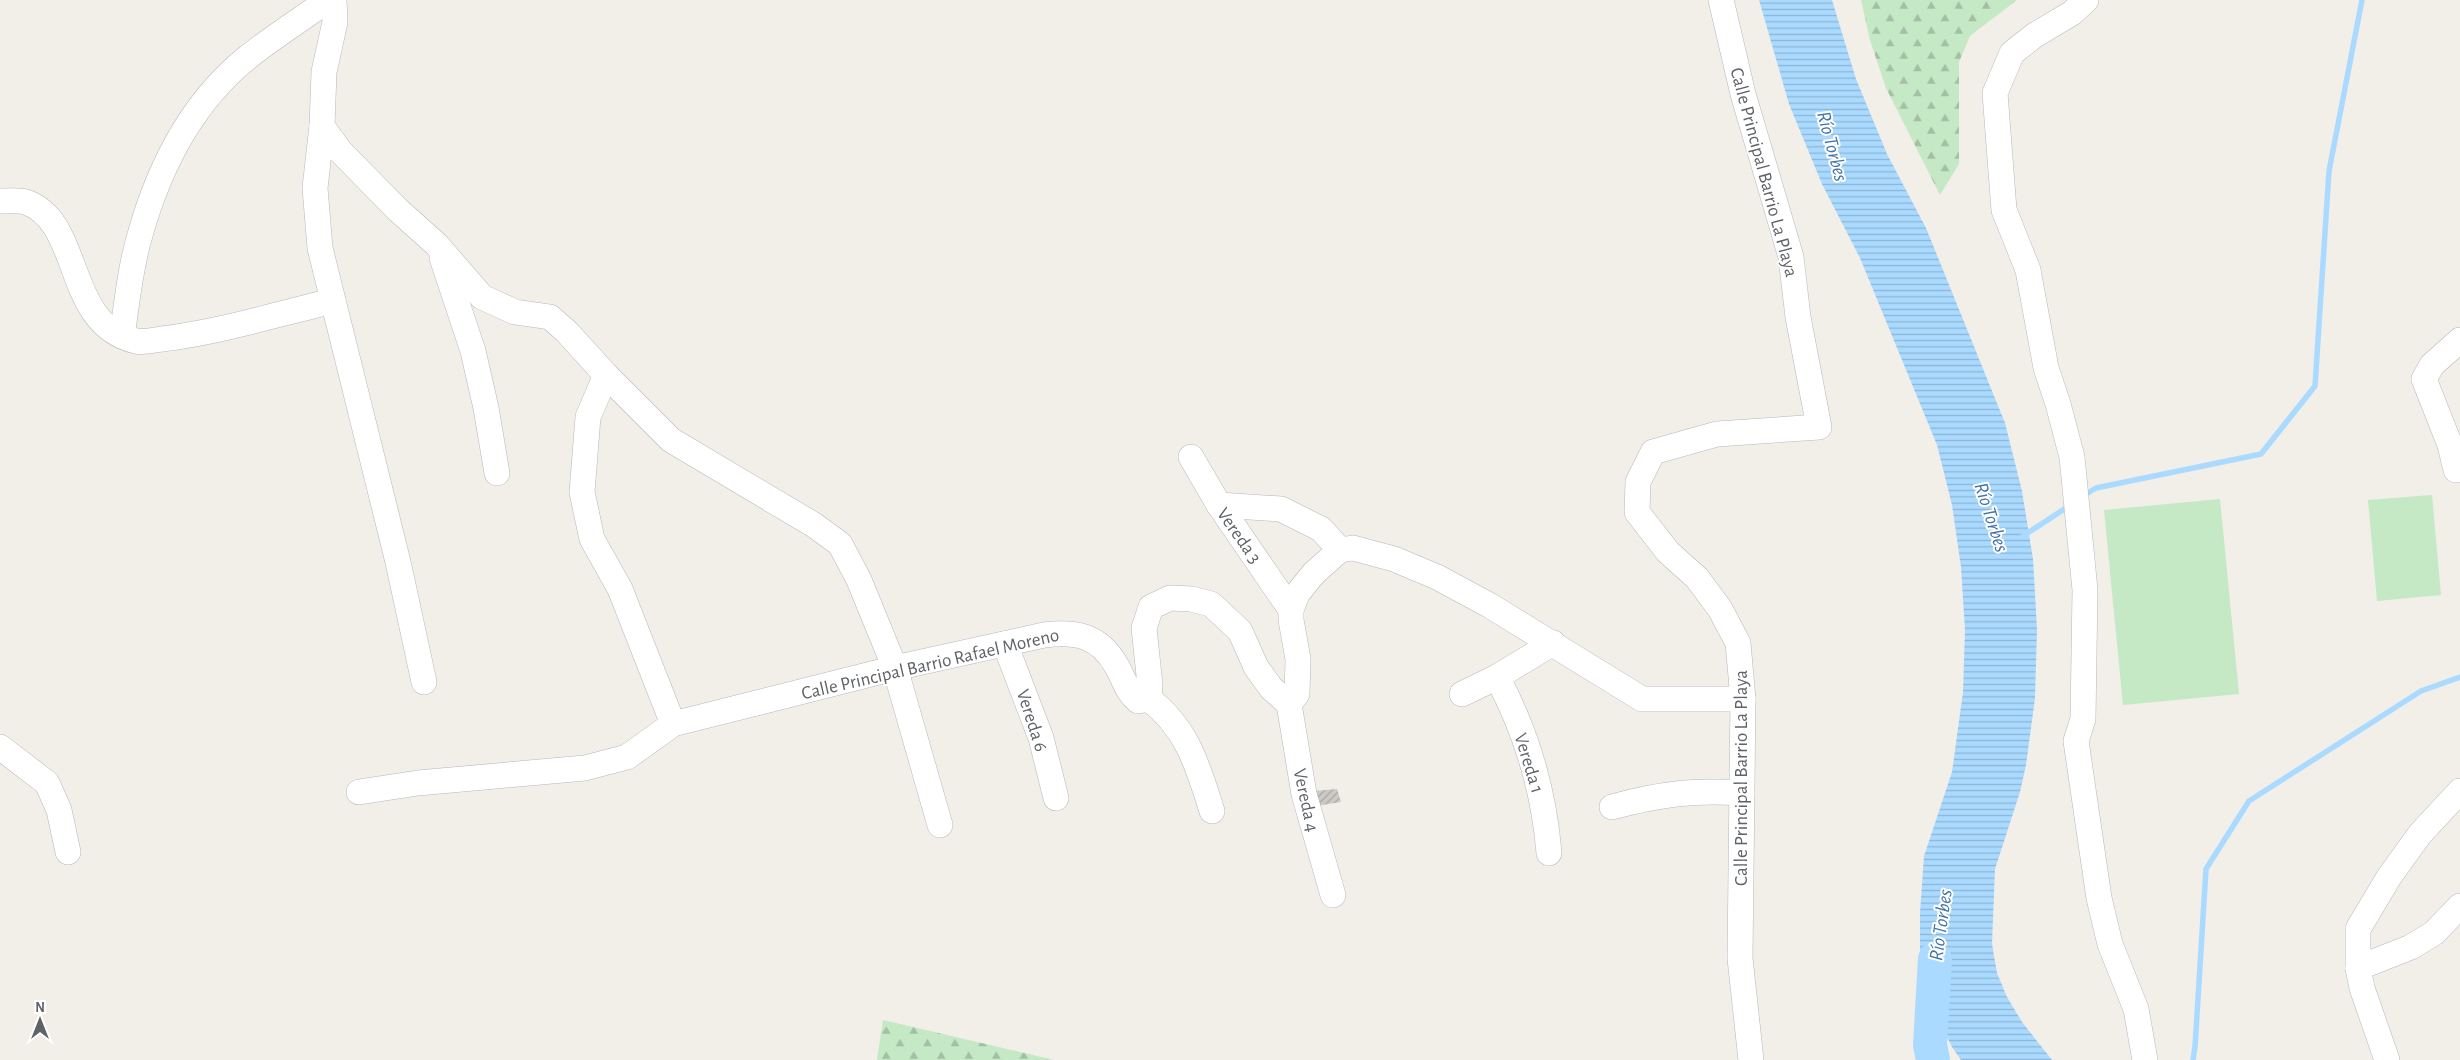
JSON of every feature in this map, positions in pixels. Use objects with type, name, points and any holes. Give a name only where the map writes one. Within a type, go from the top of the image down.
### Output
[{"type":"street","points":[[122,336],[139,236],[162,172],[190,117],[217,86],[247,57],[328,0]]},
{"type":"street","points":[[334,0],[335,22],[324,72],[322,126],[315,188],[320,248],[398,562],[424,682]]},
{"type":"street","name":"Calle Principal Barrio La Playa","points":[[1721,0],[1743,94],[1791,257],[1798,317],[1819,427],[1717,434],[1653,452],[1638,482],[1638,512],[1668,552],[1697,578],[1720,609],[1738,643],[1743,699],[1740,958],[1751,1060]]},
{"type":"street","points":[[2086,0],[2072,12],[2035,35],[2012,53],[1995,92],[2004,210],[2028,270],[2046,368],[2072,457],[2085,590],[2083,719],[2076,740],[2099,898],[2110,944],[2136,1009],[2145,1060]]},
{"type":"street","points":[[322,126],[340,151],[398,210],[438,245],[482,297],[515,312],[550,317],[567,332],[606,375],[671,440],[814,525],[840,544],[859,580],[895,668],[940,825]]},
{"type":"street","points":[[0,201],[26,202],[49,216],[70,257],[90,309],[110,332],[138,342],[183,336],[333,301]]},
{"type":"street","points":[[438,245],[473,350],[486,408],[496,473]]},
{"type":"street","points":[[2460,340],[2432,365],[2424,379],[2450,445],[2456,470],[2460,469]]},
{"type":"street","points":[[606,375],[588,416],[582,492],[592,539],[620,589],[674,724]]},
{"type":"street","name":"Vereda 3","points":[[1191,457],[1219,505],[1292,610]]},
{"type":"street","points":[[1219,505],[1281,509],[1321,529],[1340,550]]},
{"type":"street","points":[[1212,811],[1194,754],[1166,712],[1149,699],[1150,685],[1144,628],[1151,607],[1170,598],[1191,599],[1211,604],[1240,631],[1256,667],[1271,688],[1289,704],[1297,694],[1298,659],[1292,610],[1297,594],[1314,573],[1340,550],[1353,548],[1394,559],[1437,577],[1552,643],[1642,699],[1743,699]]},
{"type":"street","name":"Calle Principal Barrio Rafael Moreno","points":[[359,792],[418,783],[585,768],[627,757],[674,724],[895,668],[1065,632],[1086,636],[1102,648],[1116,664],[1130,694],[1138,701],[1149,699]]},
{"type":"street","points":[[1462,694],[1497,677],[1552,643]]},
{"type":"street","name":"Vereda 6","points":[[1006,644],[1040,738],[1056,798]]},
{"type":"street","name":"Vereda 1","points":[[1497,677],[1509,699],[1537,779],[1546,820],[1548,854]]},
{"type":"street","name":"Vereda 4","points":[[1289,704],[1304,794],[1333,895]]},
{"type":"street","points":[[0,747],[47,783],[59,810],[68,852]]},
{"type":"street","points":[[2387,1060],[2362,988],[2358,968],[2358,929],[2389,877],[2420,834],[2460,791]]},
{"type":"street","points":[[1612,807],[1653,796],[1676,793],[1742,793]]},
{"type":"street","points":[[2358,968],[2411,947],[2434,933],[2460,906]]},
{"type":"green space","points":[[1861,0],[2017,0],[1970,36],[1959,62],[1959,164],[1940,195],[1886,88],[1870,40]]},
{"type":"green space","points":[[2432,495],[2441,595],[2377,601],[2368,500]]},
{"type":"green space","points":[[2220,499],[2239,694],[2123,705],[2104,510]]},
{"type":"green space","points":[[883,1020],[1054,1060],[877,1060]]},
{"type":"water","points":[[1759,0],[1832,0],[1856,79],[1887,154],[1926,228],[2005,423],[2022,491],[2033,559],[2037,629],[2035,698],[2026,765],[2020,792],[1995,869],[1992,944],[1997,973],[2007,997],[2022,1022],[2052,1060],[1961,1060],[1952,1047],[1927,991],[1920,949],[1920,913],[1924,856],[1952,772],[1963,692],[1965,630],[1961,567],[1952,505],[1937,445],[1860,258],[1822,184],[1789,104]]},
{"type":"building","points":[[1337,789],[1341,802],[1316,806],[1314,791]]},
{"type":"waterway","points":[[2083,496],[2096,488],[2261,454],[2315,386],[2329,171],[2362,0]]},
{"type":"waterway","points":[[2023,536],[2069,506]]},
{"type":"waterway","points":[[2193,1060],[2206,869],[2249,801],[2421,691],[2460,677]]},
{"type":"waterway","name":"Río Torbes","points":[[1933,1060],[1930,1045],[1935,959]]}]
